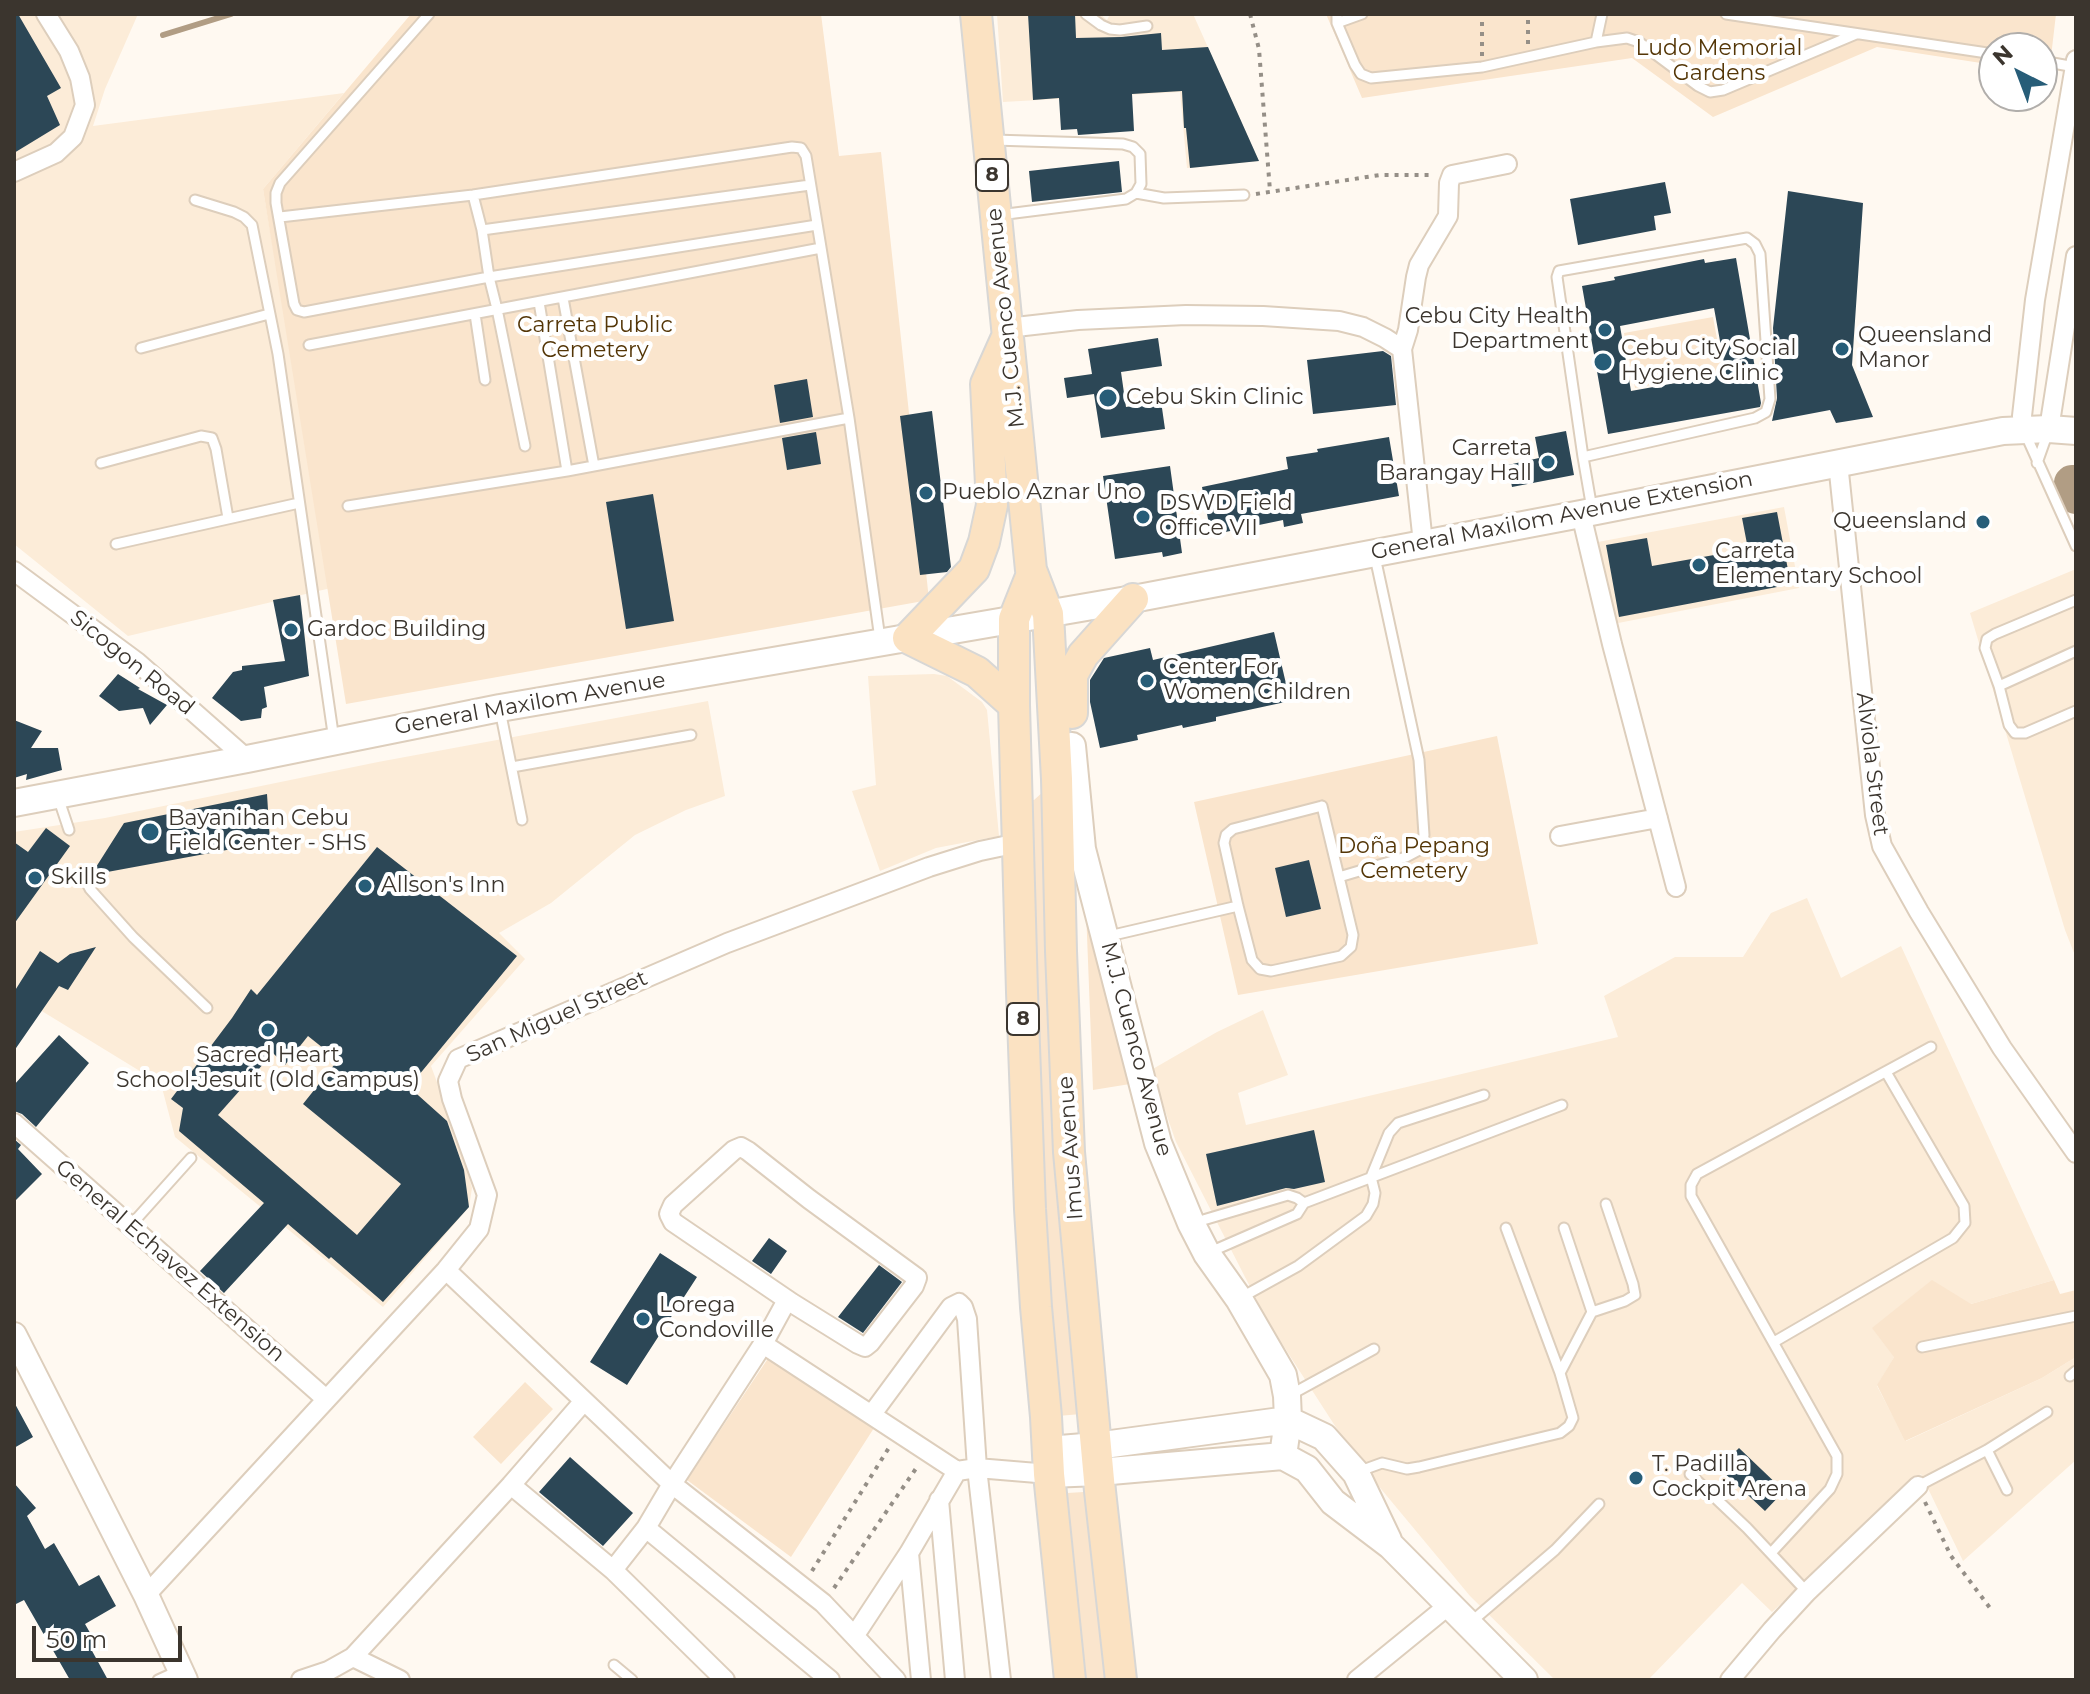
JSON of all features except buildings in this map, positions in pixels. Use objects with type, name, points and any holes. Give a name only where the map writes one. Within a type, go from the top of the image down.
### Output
[{"type":"main road","name":"M.J. Cuenco Avenue","points":[[976,14],[1032,574],[1048,614]]},
{"type":"main road","points":[[1007,332],[986,384],[992,505],[984,542],[974,569],[894,640],[977,672],[1014,705]]},
{"type":"main road","name":"General Maxilom Avenue Extension","points":[[1048,614],[2003,431],[2076,431]]},
{"type":"main road","name":"M.J. Cuenco Avenue","points":[[1014,619],[1032,574]]},
{"type":"main road","points":[[1057,779],[1069,763],[1072,746],[1072,675],[1083,655],[1133,599]]},
{"type":"main road","name":"General Maxilom Avenue","points":[[14,803],[500,708],[1048,614]]},
{"type":"main road","name":"Imus Avenue","points":[[1048,614],[1057,779],[1069,1152],[1121,1680]]},
{"type":"main road","name":"Imus Avenue","points":[[1014,619],[1030,1209],[1048,1462],[1070,1680]]},
{"type":"main road","name":"M.J. Cuenco Avenue","points":[[1072,746],[1082,849],[1158,1143],[1207,1254],[1239,1299],[1283,1375],[1288,1408],[1283,1456]]},
{"type":"main road","points":[[1098,1459],[1288,1408],[1324,1437],[1356,1473],[1391,1546]]},
{"type":"main road","points":[[1048,1462],[1283,1456],[1307,1469],[1333,1502],[1391,1546],[1524,1680]]},
{"type":"street","points":[[14,172],[56,153],[73,137],[85,105],[80,78],[69,51],[46,14]]},
{"type":"street","points":[[2076,60],[2035,300],[2022,416],[2036,429],[2076,256]]},
{"type":"street","points":[[1423,543],[1402,349],[1419,265],[1448,216],[1452,175],[1507,164]]},
{"type":"street","points":[[1007,332],[1078,320],[1186,315],[1263,316],[1339,321],[1363,327],[1402,349]]},
{"type":"street","name":"Alviola Street","points":[[1838,463],[1875,815],[1882,846],[2002,1048],[2076,1153]]},
{"type":"street","points":[[1586,513],[1612,644],[1676,887]]},
{"type":"street","name":"Sicogon Road","points":[[14,571],[137,662],[247,759]]},
{"type":"street","points":[[1560,836],[1658,818]]},
{"type":"street","name":"San Miguel Street","points":[[146,1595],[446,1270],[479,1229],[487,1195],[448,1081],[458,1059],[727,943],[929,867],[1018,843]]},
{"type":"street","name":"General Echavez Extension","points":[[14,1123],[326,1399]]},
{"type":"street","points":[[741,1147],[917,1278],[914,1286],[865,1347],[787,1300],[673,1222],[669,1214],[673,1205],[741,1147]]},
{"type":"street","points":[[446,1270],[672,1484],[823,1603],[896,1680]]},
{"type":"street","points":[[613,1570],[646,1528],[763,1344],[787,1300]]},
{"type":"street","points":[[872,1414],[951,1307],[959,1303],[967,1319],[977,1468],[1001,1680]]},
{"type":"street","points":[[14,1335],[146,1595],[174,1677]]},
{"type":"street","points":[[763,1344],[957,1471],[977,1468],[1015,1470],[1048,1462]]},
{"type":"street","points":[[301,1680],[328,1671],[353,1657],[584,1401]]},
{"type":"street","points":[[855,1635],[909,1553],[957,1471]]},
{"type":"street","points":[[511,1485],[613,1570],[725,1680]]},
{"type":"street","points":[[1730,1680],[1807,1592],[1918,1486]]},
{"type":"street","points":[[939,1500],[955,1680]]},
{"type":"street","points":[[646,1528],[830,1680]]},
{"type":"street","points":[[909,1553],[921,1680]]},
{"type":"street","points":[[1357,1680],[1449,1605]]},
{"type":"street","points":[[353,1657],[400,1680]]},
{"type":"lane","points":[[429,14],[280,183],[276,203],[297,310],[304,312],[489,277],[817,225]]},
{"type":"lane","points":[[1086,14],[1110,29],[1147,26]]},
{"type":"lane","points":[[1362,14],[1337,19],[1355,65],[1361,74],[1371,78],[1482,67],[1627,38],[1639,42],[1710,92],[1723,90],[1856,34]]},
{"type":"lane","points":[[1596,42],[1602,14]]},
{"type":"lane","points":[[1726,14],[1978,52]]},
{"type":"lane","points":[[989,139],[1123,144],[1133,147],[1140,154],[1141,184],[1136,193],[1126,199],[996,216]]},
{"type":"lane","points":[[280,217],[473,195],[801,148],[806,156],[849,418],[894,640]]},
{"type":"lane","points":[[482,230],[810,185]]},
{"type":"lane","points":[[1136,193],[1164,198],[1244,195]]},
{"type":"lane","points":[[473,195],[525,446]]},
{"type":"lane","points":[[195,200],[234,212],[252,225],[278,354],[335,741]]},
{"type":"lane","points":[[1583,457],[1755,418],[1766,412],[1770,399],[1760,254],[1755,244],[1747,238],[1559,271],[1557,277],[1583,457],[1586,513]]},
{"type":"lane","points":[[309,345],[821,248]]},
{"type":"lane","points":[[563,298],[594,466]]},
{"type":"lane","points":[[539,302],[567,471]]},
{"type":"lane","points":[[141,348],[269,314]]},
{"type":"lane","points":[[475,314],[485,380]]},
{"type":"lane","points":[[348,506],[567,471],[849,418]]},
{"type":"lane","points":[[2036,429],[2037,463]]},
{"type":"lane","points":[[2036,429],[2037,463],[2076,546]]},
{"type":"lane","points":[[101,463],[201,436],[212,438],[228,518]]},
{"type":"lane","points":[[116,544],[299,503]]},
{"type":"lane","points":[[1339,877],[1406,857],[1421,849],[1424,835],[1419,760],[1374,552]]},
{"type":"lane","points":[[2076,600],[1995,634],[1987,639],[1985,648],[2009,725],[2015,733],[2025,733],[2076,711]]},
{"type":"lane","points":[[1999,686],[2076,651]]},
{"type":"lane","points":[[500,708],[522,820]]},
{"type":"lane","points":[[512,767],[691,735]]},
{"type":"lane","points":[[57,794],[69,830]]},
{"type":"lane","points":[[1322,806],[1339,877],[1353,935],[1351,947],[1341,956],[1271,971],[1260,969],[1252,960],[1238,906],[1224,843],[1226,835],[1233,829],[1322,806]]},
{"type":"lane","points":[[82,874],[97,898],[133,937],[207,1008]]},
{"type":"lane","points":[[1106,937],[1238,906]]},
{"type":"lane","points":[[1771,1553],[1830,1489],[1837,1474],[1837,1456],[1691,1196],[1691,1185],[1697,1174],[1931,1047]]},
{"type":"lane","points":[[1774,1342],[1953,1238],[1965,1223],[1964,1206],[1886,1072]]},
{"type":"lane","points":[[1239,1299],[1298,1266],[1366,1216],[1375,1193],[1371,1177],[1389,1133],[1398,1123],[1484,1095]]},
{"type":"lane","points":[[1207,1254],[1297,1214],[1304,1203],[1562,1105]]},
{"type":"lane","points":[[131,1225],[191,1158]]},
{"type":"lane","points":[[1191,1223],[1288,1195],[1304,1203]]},
{"type":"lane","points":[[1560,1373],[1592,1312],[1635,1295],[1606,1204]]},
{"type":"lane","points":[[1356,1473],[1382,1463],[1407,1469],[1419,1467],[1560,1433],[1569,1426],[1573,1418],[1560,1373],[1506,1228]]},
{"type":"lane","points":[[1564,1228],[1592,1312]]},
{"type":"lane","points":[[1922,1347],[2076,1316]]},
{"type":"lane","points":[[1288,1408],[1374,1349]]},
{"type":"lane","points":[[1918,1486],[1987,1450],[2047,1412]]},
{"type":"lane","points":[[1987,1450],[2007,1490]]},
{"type":"lane","points":[[1690,1474],[1807,1592]]},
{"type":"lane","points":[[1469,1625],[1555,1550],[1599,1504]]},
{"type":"lane","points":[[614,1665],[632,1680]]},
{"type":"path","points":[[1250,14],[1259,49],[1270,191]]},
{"type":"path","points":[[1482,14],[1482,67]]},
{"type":"path","points":[[1528,14],[1528,58]]},
{"type":"path","points":[[1244,195],[1380,175],[1452,175]]},
{"type":"path","points":[[802,1587],[898,1433]]},
{"type":"path","points":[[823,1603],[928,1452]]},
{"type":"path","points":[[1918,1486],[1951,1556],[1993,1612]]},
{"type":"shaded area","points":[[14,14],[138,14],[105,89],[93,126],[344,93],[263,189],[331,588],[128,636],[14,544]]},
{"type":"shaded area","points":[[997,14],[1100,14],[1107,20],[1110,14],[1193,14],[1259,161],[1187,168],[1180,92],[1003,102]]},
{"type":"shaded area","name":"Carreta Elementary School","points":[[1784,507],[1799,588],[1613,624],[1598,542]]},
{"type":"shaded area","points":[[2076,569],[2076,958],[1970,613]]},
{"type":"shaded area","points":[[868,676],[947,676],[982,702],[987,710],[999,836],[936,848],[880,871],[852,791],[876,785]]},
{"type":"shaded area","name":"Sacred Heart School-Jesuit (Old Campus)","points":[[708,701],[725,796],[686,810],[635,835],[551,903],[499,933],[525,959],[431,1066],[461,1147],[472,1188],[469,1207],[383,1307],[175,1137],[161,1084],[14,994],[14,832],[105,818],[378,762]]},
{"type":"shaded area","points":[[1807,898],[1841,978],[1901,946],[2054,1280],[1971,1304],[1894,1357],[1877,1386],[1906,1441],[2042,1378],[2076,1357],[2076,1460],[1963,1561],[1921,1474],[1772,1612],[1742,1583],[1648,1680],[1555,1680],[1470,1596],[1357,1460],[1268,1322],[1176,1142],[1151,1070],[1263,1010],[1288,1075],[1238,1093],[1246,1125],[1618,1037],[1604,996],[1675,957],[1743,957],[1771,913]]},
{"type":"green space","name":"Carreta Public Cemetery","points":[[411,14],[821,14],[839,156],[881,152],[929,600],[346,704],[263,189]]},
{"type":"green space","name":"Ludo Memorial Gardens","points":[[1326,14],[2056,14],[2054,32],[1978,32],[1978,63],[1877,47],[1713,117],[1632,58],[1362,98]]},
{"type":"green space","points":[[1713,317],[1723,372],[1635,388],[1624,333]]},
{"type":"green space","name":"Doña Pepang Cemetery","points":[[1497,736],[1538,944],[1238,995],[1194,802]]},
{"type":"green space","points":[[1057,779],[1093,1413],[1046,1417],[1017,800],[1034,800]]},
{"type":"green space","points":[[1084,858],[1130,1084],[1093,1090]]},
{"type":"green space","points":[[1932,1280],[1971,1304],[2054,1280],[2060,1294],[2076,1290],[2076,1357],[2042,1378],[1905,1441],[1877,1385],[1894,1357],[1872,1328]]},
{"type":"green space","points":[[769,1357],[874,1428],[791,1557],[687,1480]]},
{"type":"green space","points":[[525,1382],[553,1409],[501,1464],[473,1437]]},
{"type":"green space","points":[[1100,1491],[1121,1680],[1070,1680],[1051,1494]]},
{"type":"waterway","points":[[163,35],[231,14]]},
{"type":"waterway","points":[[2072,483],[2076,496]]},
{"type":"place","name":"Cebu City Health Department","points":[[1605,330]]},
{"type":"place","name":"Queensland Manor","points":[[1842,349]]},
{"type":"place","name":"Cebu City Social Hygiene Clinic","points":[[1603,362]]},
{"type":"place","name":"Cebu Skin Clinic","points":[[1108,398]]},
{"type":"place","name":"Carreta Barangay Hall","points":[[1548,462]]},
{"type":"place","name":"Pueblo Aznar Uno","points":[[926,493]]},
{"type":"place","name":"DSWD Field Office VII","points":[[1143,517]]},
{"type":"place","name":"Queensland","points":[[1983,522]]},
{"type":"place","name":"Carreta Elementary School","points":[[1699,565]]},
{"type":"place","name":"Gardoc Building","points":[[291,630]]},
{"type":"place","name":"Center For Women Children","points":[[1147,681]]},
{"type":"place","name":"Bayanihan Cebu Field Center - SHS","points":[[150,832]]},
{"type":"place","name":"Skills","points":[[35,878]]},
{"type":"place","name":"Allson's Inn","points":[[365,886]]},
{"type":"place","name":"Sacred Heart School-Jesuit (Old Campus)","points":[[268,1030]]},
{"type":"place","name":"Lorega Condoville","points":[[643,1319]]},
{"type":"place","name":"T. Padilla Cockpit Arena","points":[[1636,1478]]}]
